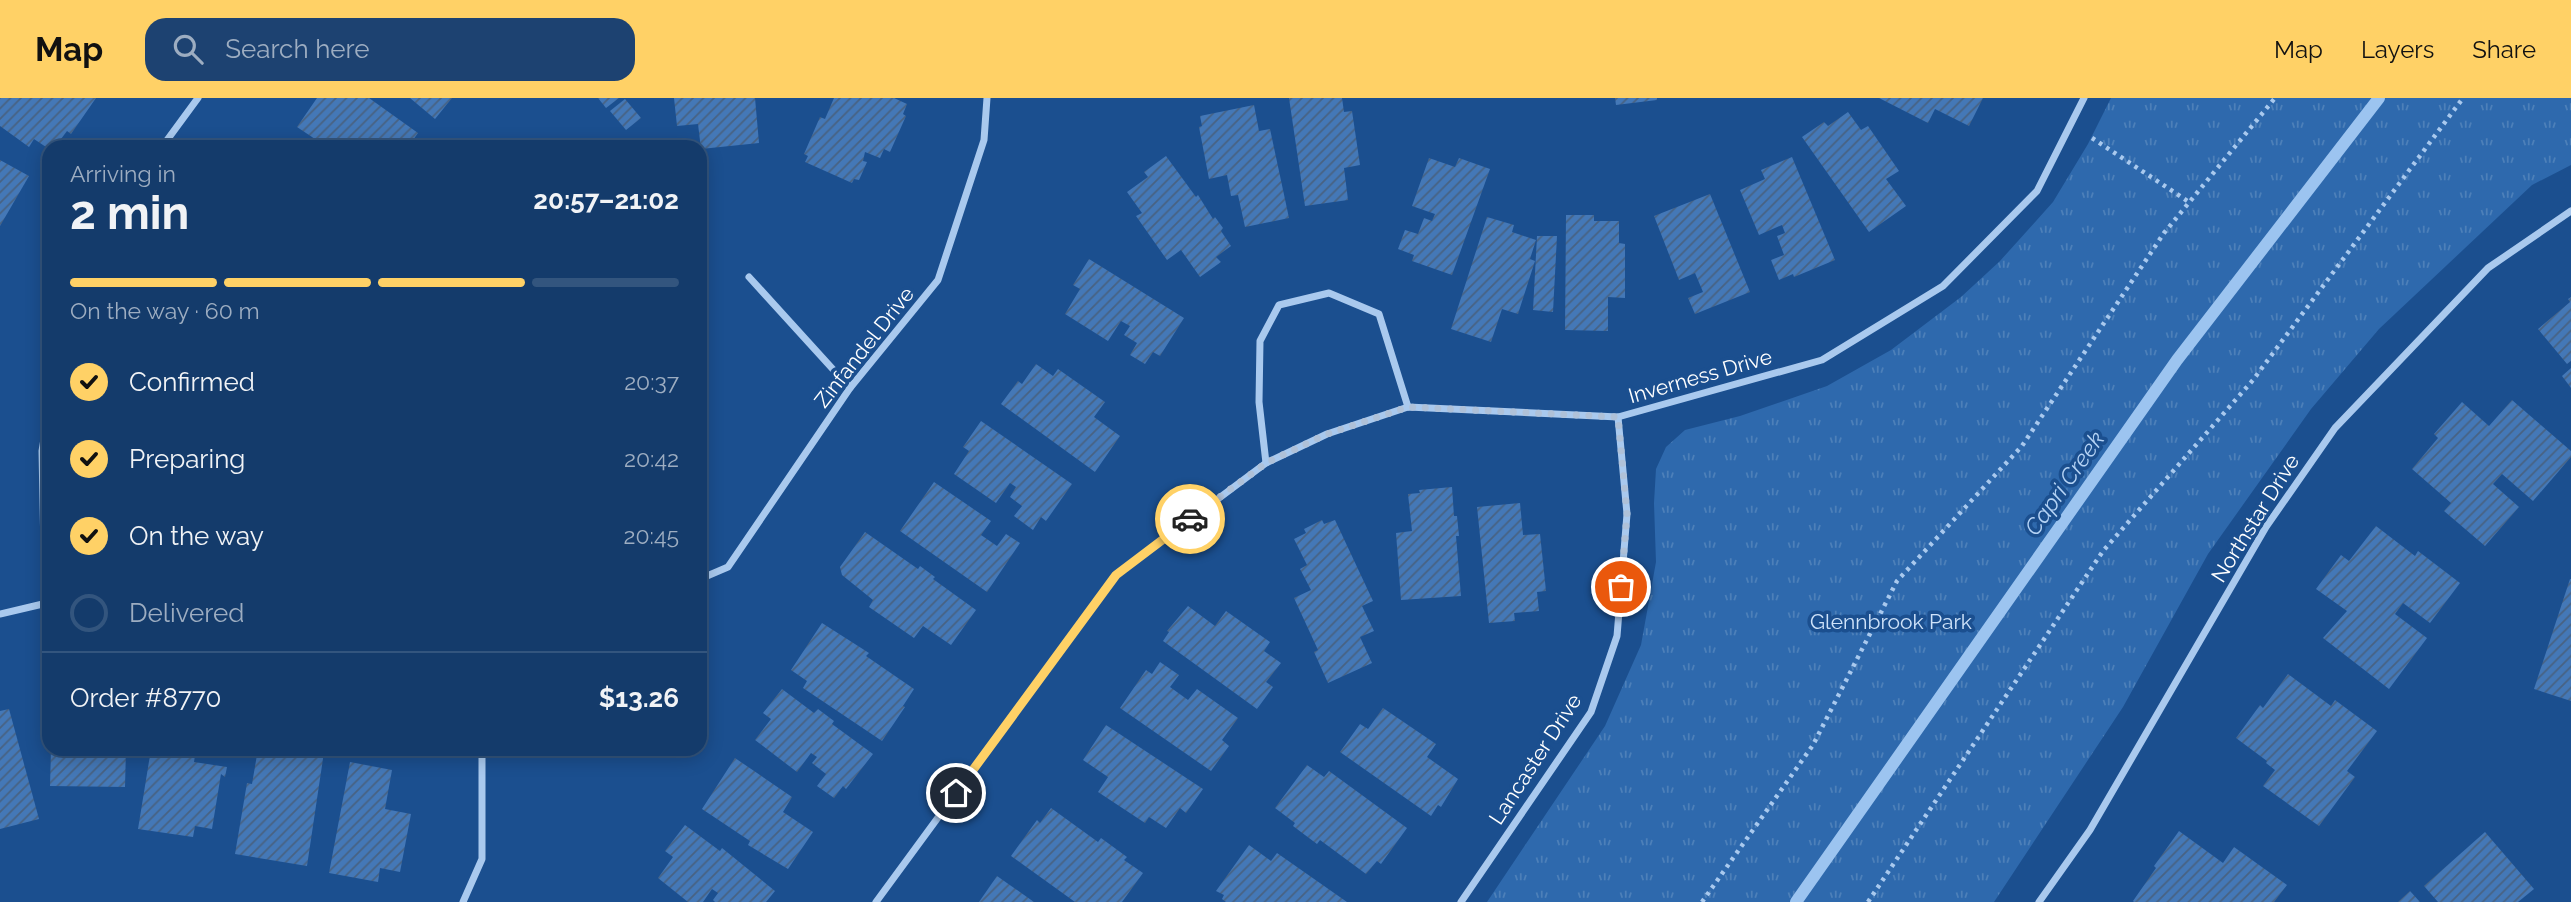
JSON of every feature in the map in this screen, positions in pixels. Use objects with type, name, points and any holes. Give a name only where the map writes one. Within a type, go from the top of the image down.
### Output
[{"type":"street","points":[[167,140],[198,98]]},
{"type":"street","name":"Zinfandel Drive","points":[[707,576],[728,567],[850,388],[938,280],[984,140],[987,98]]},
{"type":"street","name":"Inverness Drive","points":[[876,902],[1116,575],[1266,463],[1327,434],[1408,407],[1618,417],[1822,360],[1943,286],[2036,191],[2084,98]]},
{"type":"street","name":"Northstar Drive","points":[[2039,902],[2090,830],[2266,527],[2335,428],[2488,268],[2571,211]]},
{"type":"street","points":[[749,277],[850,388]]},
{"type":"street","points":[[1266,463],[1259,402],[1260,341],[1279,306],[1329,293],[1380,314],[1408,407]]},
{"type":"street","name":"Lancaster Drive","points":[[1461,902],[1591,712],[1617,636],[1627,514],[1618,417]]},
{"type":"street","points":[[0,614],[42,604]]},
{"type":"street","points":[[463,902],[482,859],[482,756]]},
{"type":"path","points":[[1702,902],[1813,745],[1897,581],[2022,446],[2164,233],[2274,98]]},
{"type":"path","points":[[1868,902],[2103,551],[2253,380],[2463,98]]},
{"type":"path","points":[[2071,124],[2189,202]]},
{"type":"green space","name":"Glennbrook Park","points":[[2111,98],[2571,98],[2571,165],[2532,185],[2379,329],[2311,409],[2208,554],[2123,707],[1994,902],[1487,902],[1605,726],[1641,645],[1656,562],[1656,469],[1666,447],[1685,430],[1740,416],[1827,386],[1891,350],[1961,297],[2000,261],[2053,202],[2088,144]]},
{"type":"building","points":[[0,98],[96,98],[71,134],[67,131],[60,140],[42,140],[42,144],[34,139],[29,147],[0,126]]},
{"type":"building","points":[[317,98],[369,98],[418,133],[413,140],[316,140],[297,127]]},
{"type":"building","points":[[410,98],[452,98],[435,119]]},
{"type":"building","points":[[598,98],[619,98],[606,108]]},
{"type":"building","points":[[674,98],[755,98],[759,143],[707,148],[707,140],[700,140],[698,124],[677,126]]},
{"type":"building","points":[[834,98],[894,98],[907,104],[903,114],[906,116],[890,152],[884,149],[880,158],[865,152],[863,161],[867,162],[859,180],[854,179],[852,183],[805,162],[808,156],[804,154],[820,117],[825,119]]},
{"type":"building","points":[[1289,98],[1342,98],[1344,112],[1352,111],[1360,165],[1344,168],[1348,200],[1305,206]]},
{"type":"building","points":[[1615,98],[1657,98],[1657,100],[1616,105]]},
{"type":"building","points":[[1879,98],[1983,98],[1969,126],[1935,109],[1928,123]]},
{"type":"building","points":[[625,99],[641,118],[626,130],[610,111]]},
{"type":"building","points":[[1254,105],[1259,131],[1270,129],[1289,218],[1245,227],[1238,195],[1231,196],[1227,175],[1209,179],[1199,127],[1202,126],[1200,116]]},
{"type":"building","points":[[1848,112],[1861,130],[1868,126],[1899,171],[1886,179],[1906,206],[1869,232],[1802,137],[1824,122],[1828,126]]},
{"type":"building","points":[[1166,156],[1196,197],[1198,195],[1213,219],[1215,217],[1223,228],[1221,231],[1231,246],[1216,257],[1221,262],[1200,277],[1181,250],[1167,260],[1136,216],[1142,213],[1127,192],[1148,177],[1144,172]]},
{"type":"building","points":[[1792,157],[1835,260],[1794,277],[1793,274],[1779,280],[1771,260],[1784,255],[1777,236],[1785,233],[1782,225],[1759,235],[1740,190],[1765,179],[1761,170]]},
{"type":"building","points":[[1429,158],[1455,167],[1459,158],[1490,169],[1452,275],[1412,261],[1414,255],[1398,249],[1405,230],[1418,234],[1424,218],[1432,221],[1435,214],[1412,206]]},
{"type":"building","points":[[0,160],[29,176],[0,226]]},
{"type":"building","points":[[1710,194],[1750,292],[1695,314],[1688,298],[1703,292],[1695,273],[1679,280],[1654,216]]},
{"type":"building","points":[[1566,215],[1594,215],[1594,221],[1619,221],[1619,243],[1625,244],[1625,298],[1608,297],[1608,331],[1565,330]]},
{"type":"building","points":[[1487,217],[1514,225],[1512,232],[1536,240],[1530,259],[1535,261],[1518,314],[1502,309],[1491,342],[1451,329]]},
{"type":"building","points":[[1537,236],[1557,236],[1553,312],[1533,310]]},
{"type":"building","points":[[1089,259],[1184,318],[1160,356],[1153,352],[1145,364],[1130,355],[1137,343],[1124,335],[1130,326],[1121,321],[1108,341],[1065,314],[1080,289],[1073,285]]},
{"type":"building","points":[[2571,297],[2571,361],[2567,364],[2538,329],[2570,302],[2568,299]]},
{"type":"building","points":[[1036,364],[1053,376],[1058,369],[1105,402],[1094,417],[1120,436],[1095,472],[1001,404],[1018,381],[1022,384]]},
{"type":"building","points":[[2571,368],[2571,388],[2562,376]]},
{"type":"building","points":[[2512,400],[2571,451],[2571,457],[2533,501],[2502,474],[2493,484],[2519,507],[2485,546],[2444,511],[2451,503],[2412,469],[2438,438],[2434,434],[2462,402],[2489,426]]},
{"type":"building","points":[[981,421],[1072,484],[1046,521],[1041,517],[1033,530],[1014,516],[1022,506],[1010,497],[1016,487],[1010,483],[996,503],[954,474],[969,451],[963,447]]},
{"type":"building","points":[[934,482],[991,521],[981,535],[997,546],[1006,534],[1020,543],[987,592],[900,531]]},
{"type":"building","points":[[1452,487],[1454,516],[1457,516],[1459,536],[1456,536],[1461,596],[1401,600],[1396,533],[1412,531],[1408,494],[1420,493],[1419,490]]},
{"type":"building","points":[[1520,503],[1523,535],[1540,534],[1546,591],[1537,592],[1539,611],[1514,613],[1515,621],[1489,623],[1477,507]]},
{"type":"building","points":[[1322,520],[1324,524],[1335,520],[1373,601],[1362,606],[1374,631],[1360,637],[1372,663],[1328,683],[1314,652],[1318,650],[1294,598],[1311,590],[1300,569],[1307,565],[1294,539],[1306,533],[1304,529]]},
{"type":"building","points":[[2376,526],[2415,556],[2418,551],[2460,583],[2430,623],[2403,603],[2395,614],[2427,638],[2389,689],[2323,638],[2347,611],[2316,589],[2341,555],[2349,561]]},
{"type":"building","points":[[865,532],[918,569],[920,566],[935,577],[933,579],[976,610],[951,645],[923,626],[914,638],[869,607],[873,600],[842,575],[840,567]]},
{"type":"building","points":[[2571,579],[2571,701],[2534,689]]},
{"type":"building","points":[[1188,606],[1215,626],[1226,611],[1270,642],[1264,651],[1281,663],[1266,682],[1273,687],[1257,709],[1163,641],[1169,632],[1167,631]]},
{"type":"building","points":[[822,623],[869,653],[866,656],[914,689],[882,741],[803,688],[807,681],[791,670]]},
{"type":"building","points":[[1160,662],[1179,675],[1170,687],[1188,700],[1197,689],[1238,718],[1222,740],[1229,746],[1211,771],[1120,708],[1146,670],[1152,674]]},
{"type":"building","points":[[2288,674],[2331,706],[2335,700],[2377,731],[2347,771],[2355,777],[2319,826],[2263,786],[2275,770],[2236,738],[2260,705],[2263,708]]},
{"type":"building","points":[[782,689],[814,713],[818,709],[834,721],[832,724],[873,754],[846,789],[843,786],[834,798],[817,786],[826,774],[812,763],[817,757],[811,753],[797,772],[755,740],[771,719],[763,713]]},
{"type":"building","points":[[1383,708],[1436,744],[1427,757],[1458,779],[1441,807],[1438,805],[1431,816],[1340,752],[1360,724],[1368,729]]},
{"type":"building","points":[[9,709],[39,819],[0,829],[0,711]]},
{"type":"building","points":[[1106,725],[1203,789],[1186,813],[1180,808],[1166,828],[1149,817],[1145,823],[1098,792],[1108,777],[1083,760]]},
{"type":"building","points":[[51,756],[126,756],[125,787],[50,786]]},
{"type":"building","points":[[150,756],[195,756],[194,762],[227,767],[225,777],[221,774],[212,829],[195,826],[193,837],[138,829]]},
{"type":"building","points":[[257,756],[323,756],[307,866],[235,854],[247,783],[252,784]]},
{"type":"building","points":[[735,758],[792,797],[783,812],[813,832],[788,869],[748,845],[750,841],[702,809]]},
{"type":"building","points":[[350,762],[392,770],[385,809],[411,814],[400,872],[380,868],[378,882],[329,873]]},
{"type":"building","points":[[1307,765],[1324,777],[1329,771],[1407,828],[1381,864],[1377,861],[1366,874],[1320,840],[1317,844],[1275,808]]},
{"type":"building","points":[[1051,808],[1098,842],[1101,838],[1127,857],[1124,860],[1143,873],[1122,902],[1075,902],[1011,856],[1037,820],[1040,823]]},
{"type":"building","points":[[685,825],[720,851],[722,848],[775,891],[766,902],[715,902],[713,900],[718,893],[712,889],[703,902],[688,902],[658,878],[673,857],[665,851]]},
{"type":"building","points":[[2179,831],[2223,863],[2234,847],[2287,885],[2274,902],[2134,902],[2156,868],[2154,866]]},
{"type":"building","points":[[2485,832],[2534,889],[2518,902],[2438,902],[2424,886]]},
{"type":"building","points":[[1249,845],[1271,861],[1277,853],[1347,902],[1226,902],[1222,899],[1224,895],[1216,891]]},
{"type":"building","points":[[997,876],[1034,902],[979,902]]},
{"type":"building","points":[[2410,891],[2420,902],[2398,902]]},
{"type":"waterway","name":"Capri Creek","points":[[1796,902],[2177,360],[2379,98]]},
{"type":"way so far","points":[[1190,519],[1266,463],[1327,434],[1408,407],[1618,417],[1627,514],[1621,587]]},
{"type":"route","points":[[956,793],[1116,575],[1190,519]]}]
